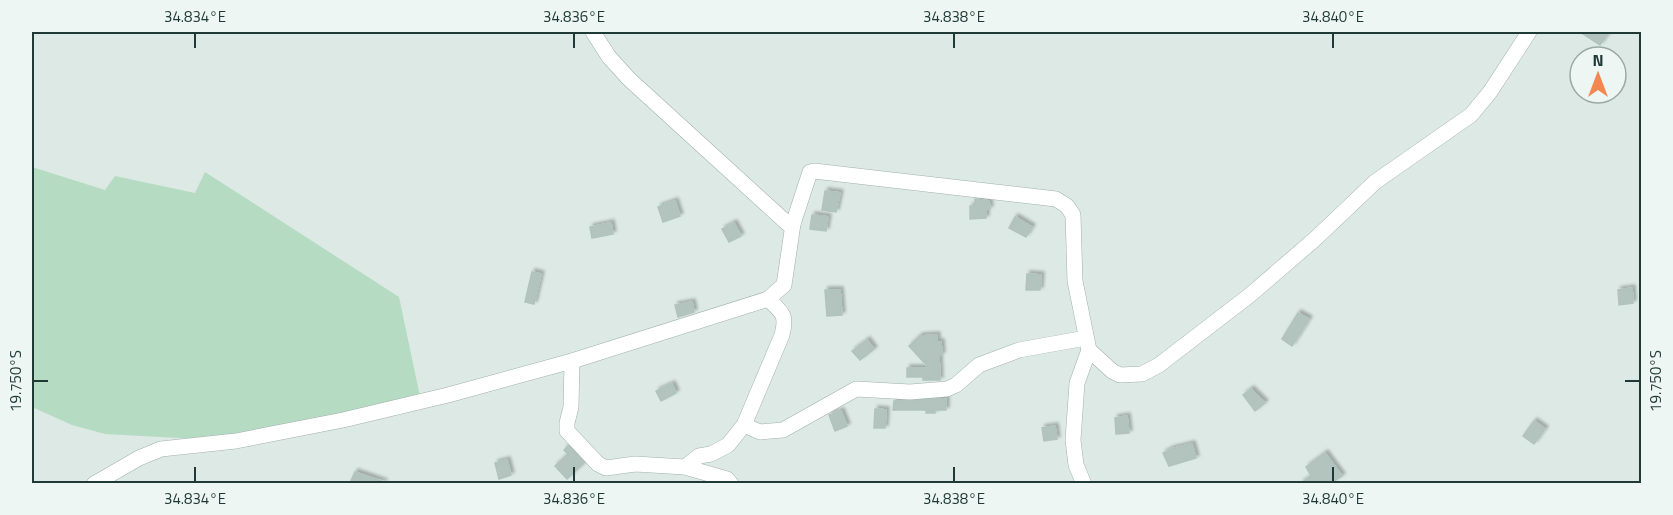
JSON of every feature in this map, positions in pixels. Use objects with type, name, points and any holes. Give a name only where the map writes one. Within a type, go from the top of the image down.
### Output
[{"type":"street","points":[[593,32],[609,57],[638,87],[783,221],[793,224]]},
{"type":"street","points":[[1087,344],[1112,371],[1120,375],[1142,374],[1159,365],[1250,295],[1315,239],[1375,182],[1471,115],[1490,92],[1529,32]]},
{"type":"street","points":[[94,483],[139,458],[161,449],[236,441],[343,420],[448,395],[572,361],[768,299],[784,285],[793,224],[812,171],[1056,199],[1066,206],[1073,215],[1075,281],[1087,344],[1077,383],[1073,440],[1076,465],[1084,483]]},
{"type":"street","points":[[685,467],[699,456],[711,454],[728,445],[744,425],[786,321],[782,312],[768,299]]},
{"type":"street","points":[[744,425],[760,432],[783,430],[856,389],[910,392],[947,389],[956,385],[980,365],[1019,350],[1087,344]]},
{"type":"street","points":[[572,361],[571,407],[567,431],[598,464],[606,468],[634,464],[685,467],[728,479],[731,483]]},
{"type":"green space","points":[[32,167],[105,190],[115,176],[195,193],[205,172],[399,297],[421,401],[236,441],[105,434],[72,425],[32,407]]},
{"type":"building","points":[[1580,32],[1609,32],[1600,45]]},
{"type":"building","points":[[825,191],[840,193],[836,212],[822,210]]},
{"type":"building","points":[[975,199],[989,201],[990,209],[986,209],[986,218],[970,219],[970,206],[975,206]]},
{"type":"building","points":[[675,201],[680,216],[663,222],[658,207]]},
{"type":"building","points":[[812,215],[828,217],[826,231],[810,229]]},
{"type":"building","points":[[1015,217],[1032,227],[1026,237],[1009,228]]},
{"type":"building","points":[[611,223],[613,234],[592,238],[590,227]]},
{"type":"building","points":[[734,223],[741,236],[729,242],[722,229]]},
{"type":"building","points":[[532,272],[541,274],[534,304],[525,302]]},
{"type":"building","points":[[1027,274],[1041,275],[1040,290],[1026,290]]},
{"type":"building","points":[[1632,288],[1633,303],[1619,305],[1618,290]]},
{"type":"building","points":[[825,290],[840,290],[842,315],[827,316]]},
{"type":"building","points":[[692,302],[694,312],[678,317],[675,305]]},
{"type":"building","points":[[1298,313],[1309,319],[1292,346],[1282,339]]},
{"type":"building","points":[[937,335],[937,342],[941,342],[942,355],[939,355],[940,380],[907,377],[907,368],[929,368],[909,346],[920,336]]},
{"type":"building","points":[[867,340],[874,349],[860,360],[852,351]]},
{"type":"building","points":[[672,384],[676,393],[661,401],[656,391]]},
{"type":"building","points":[[1251,389],[1265,403],[1255,411],[1243,395]]},
{"type":"building","points":[[946,399],[946,410],[935,410],[935,413],[926,413],[926,410],[893,410],[894,401]]},
{"type":"building","points":[[875,409],[886,410],[885,428],[874,428]]},
{"type":"building","points":[[841,411],[847,426],[835,431],[829,415]]},
{"type":"building","points":[[1127,416],[1129,433],[1116,434],[1115,418]]},
{"type":"building","points":[[1534,421],[1545,429],[1534,444],[1523,436]]},
{"type":"building","points":[[1055,426],[1057,439],[1044,441],[1042,428]]},
{"type":"building","points":[[1192,444],[1196,458],[1169,466],[1163,453]]},
{"type":"building","points":[[568,446],[584,463],[567,479],[555,466],[568,454],[564,450]]},
{"type":"building","points":[[1325,453],[1342,476],[1331,483],[1301,483],[1311,476],[1306,467]]},
{"type":"building","points":[[507,460],[511,475],[499,479],[495,463]]},
{"type":"building","points":[[355,472],[384,482],[384,483],[350,483]]}]
